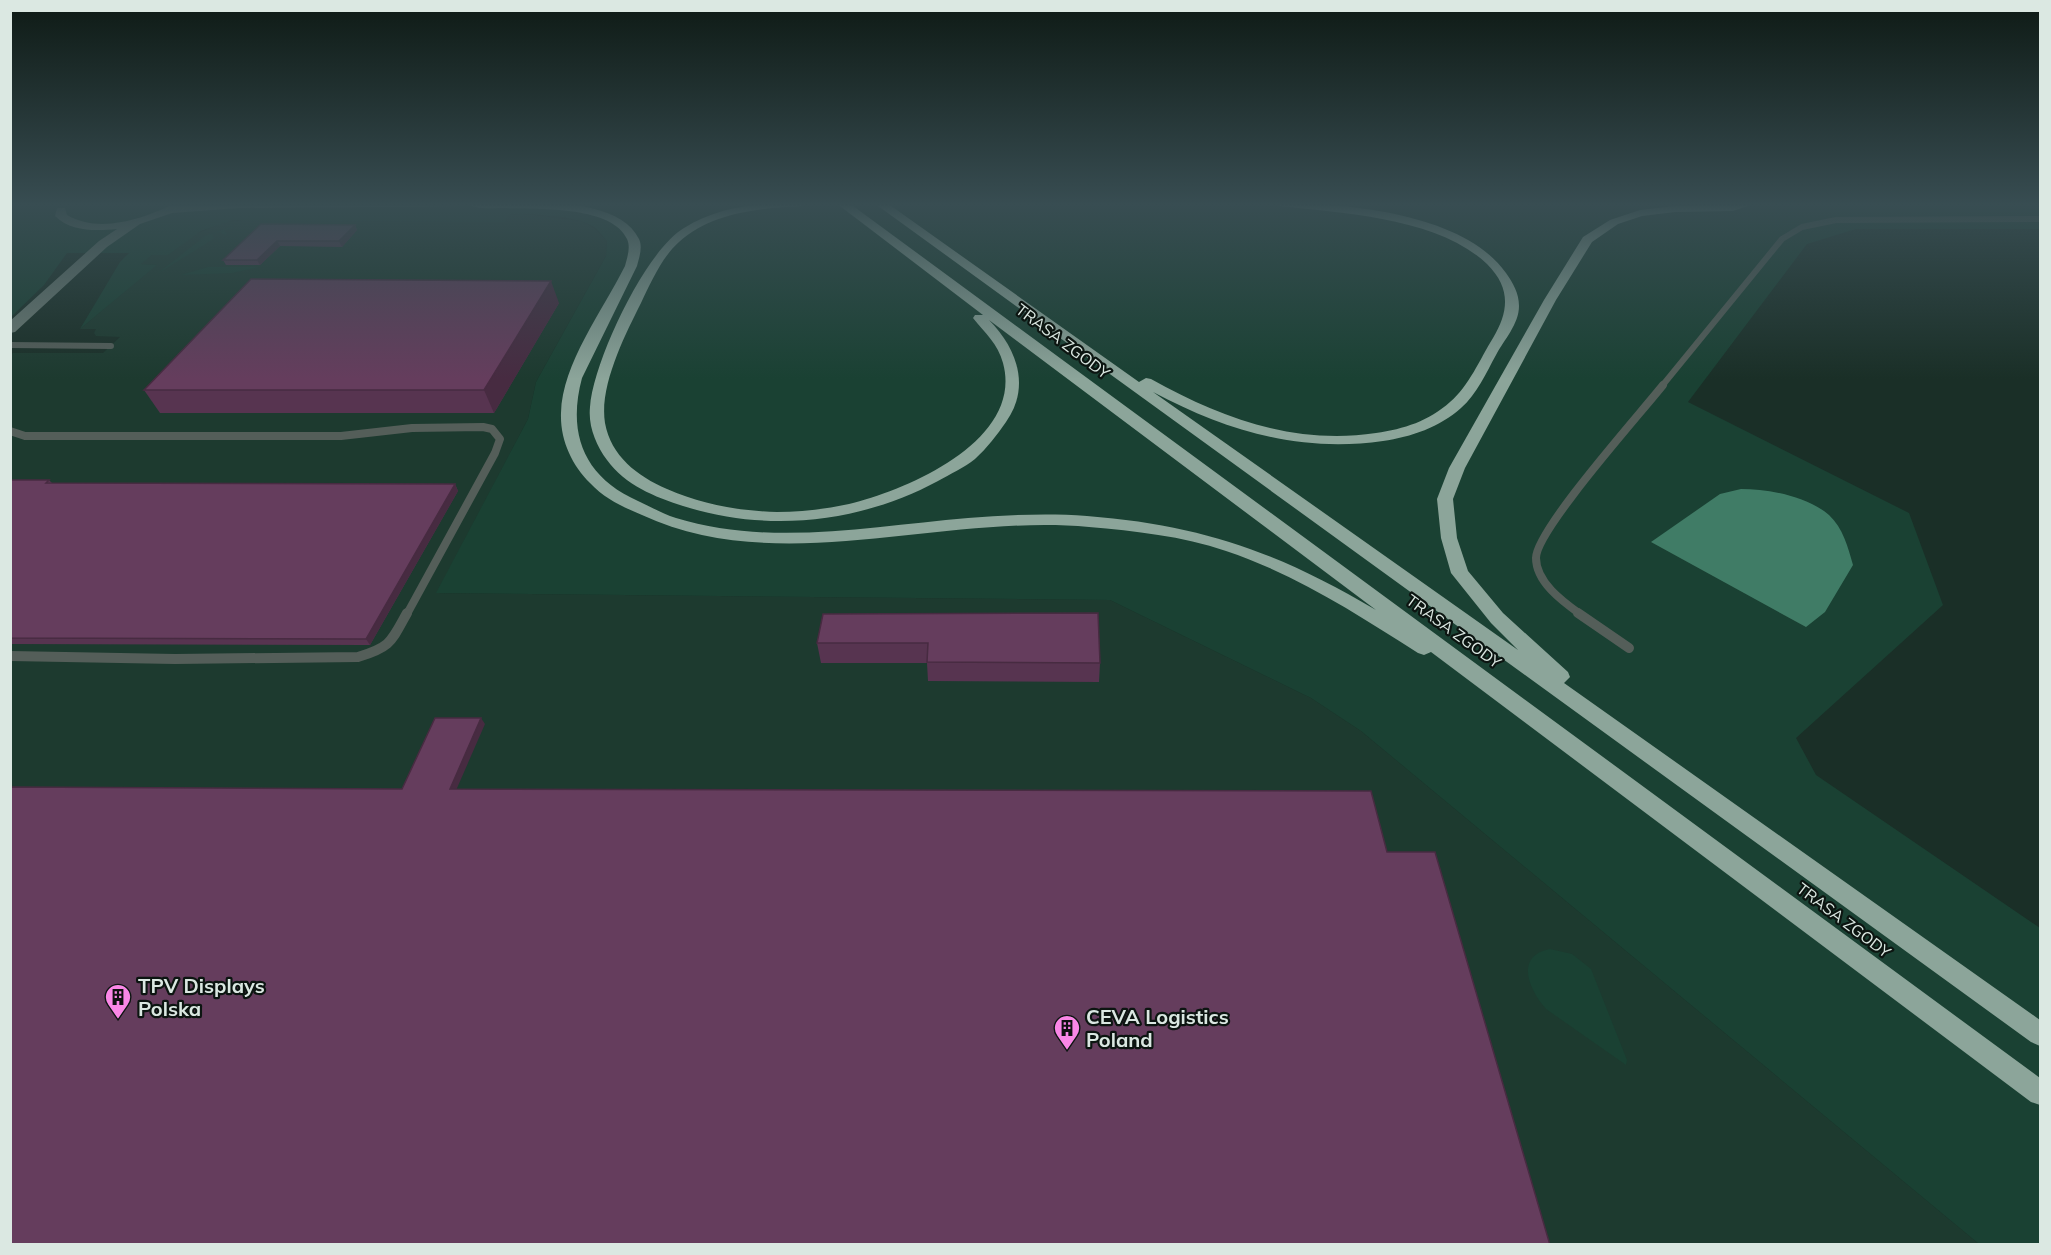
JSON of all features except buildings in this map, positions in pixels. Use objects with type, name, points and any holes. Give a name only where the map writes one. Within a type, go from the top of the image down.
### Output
[{"type":"highway","points":[[632,262],[580,369],[571,392],[568,412],[571,440],[590,477],[606,490],[647,514],[691,527],[761,536],[809,536],[999,522],[1080,521],[1139,527],[1189,537],[1231,547],[1323,589],[1527,711]]},
{"type":"highway","points":[[656,262],[608,361],[597,403],[597,420],[608,451],[622,468],[649,488],[695,506],[749,516],[788,517],[826,514],[883,501],[925,483],[969,456],[1007,411],[1014,383],[1010,356],[999,336],[932,270]]},
{"type":"highway","name":"TRASA ZGODY","points":[[921,262],[2040,1093]]},
{"type":"highway","name":"TRASA ZGODY","points":[[961,262],[2040,1034]]},
{"type":"highway","points":[[1058,331],[1153,386],[1211,416],[1264,433],[1315,440],[1358,440],[1394,435],[1427,424],[1456,405],[1476,380],[1512,314],[1512,297],[1504,279],[1488,262]]},
{"type":"highway","points":[[1573,262],[1457,468],[1445,499],[1449,538],[1460,573],[1497,618],[1526,647],[1675,772]]},
{"type":"main road","points":[[60,283],[74,262]]},
{"type":"main road","points":[[10,329],[84,262]]},
{"type":"lane","points":[[1629,648],[1557,596],[1539,573],[1535,560],[1539,547],[1552,522],[1764,262]]},
{"type":"lane","points":[[10,345],[111,346]]},
{"type":"lane","points":[[10,432],[25,436],[341,436],[412,428],[483,427],[492,429],[500,439],[495,453],[392,641],[381,650],[358,657],[175,659],[10,656]]},
{"type":"shaded area","points":[[11,262],[61,262],[44,285],[11,317]]},
{"type":"shaded area","points":[[120,262],[144,262],[141,264],[157,265],[80,329]]},
{"type":"shaded area","name":"TPV Displays Polska","points":[[143,262],[603,262],[536,382],[528,419],[437,593],[1110,600],[1311,698],[1361,731],[1979,1244],[11,1244],[10,355],[13,353],[103,353],[120,337],[96,336],[94,333],[96,329],[80,329],[156,265],[140,264]]},
{"type":"shaded area","points":[[173,262],[177,262],[157,274]]},
{"type":"shaded area","points":[[603,262],[1794,262],[1688,402],[1909,513],[1943,605],[1796,738],[1816,775],[2040,928],[2040,1244],[1979,1244],[1361,731],[1311,698],[1110,600],[436,593],[528,419],[536,382]]},
{"type":"shaded area","points":[[208,267],[259,267],[232,273],[181,275]]},
{"type":"shaded area","points":[[1741,489],[1763,490],[1799,498],[1829,515],[1841,532],[1853,565],[1825,612],[1806,627],[1651,542],[1720,494]]},
{"type":"shaded area","points":[[1550,949],[1572,954],[1591,969],[1627,1060],[1626,1065],[1546,1009],[1534,993],[1530,984],[1528,966],[1539,953]]},
{"type":"place","name":"TPV Displays Polska","points":[[118,1020]]},
{"type":"place","name":"CEVA Logistics Poland","points":[[1067,1051]]}]
